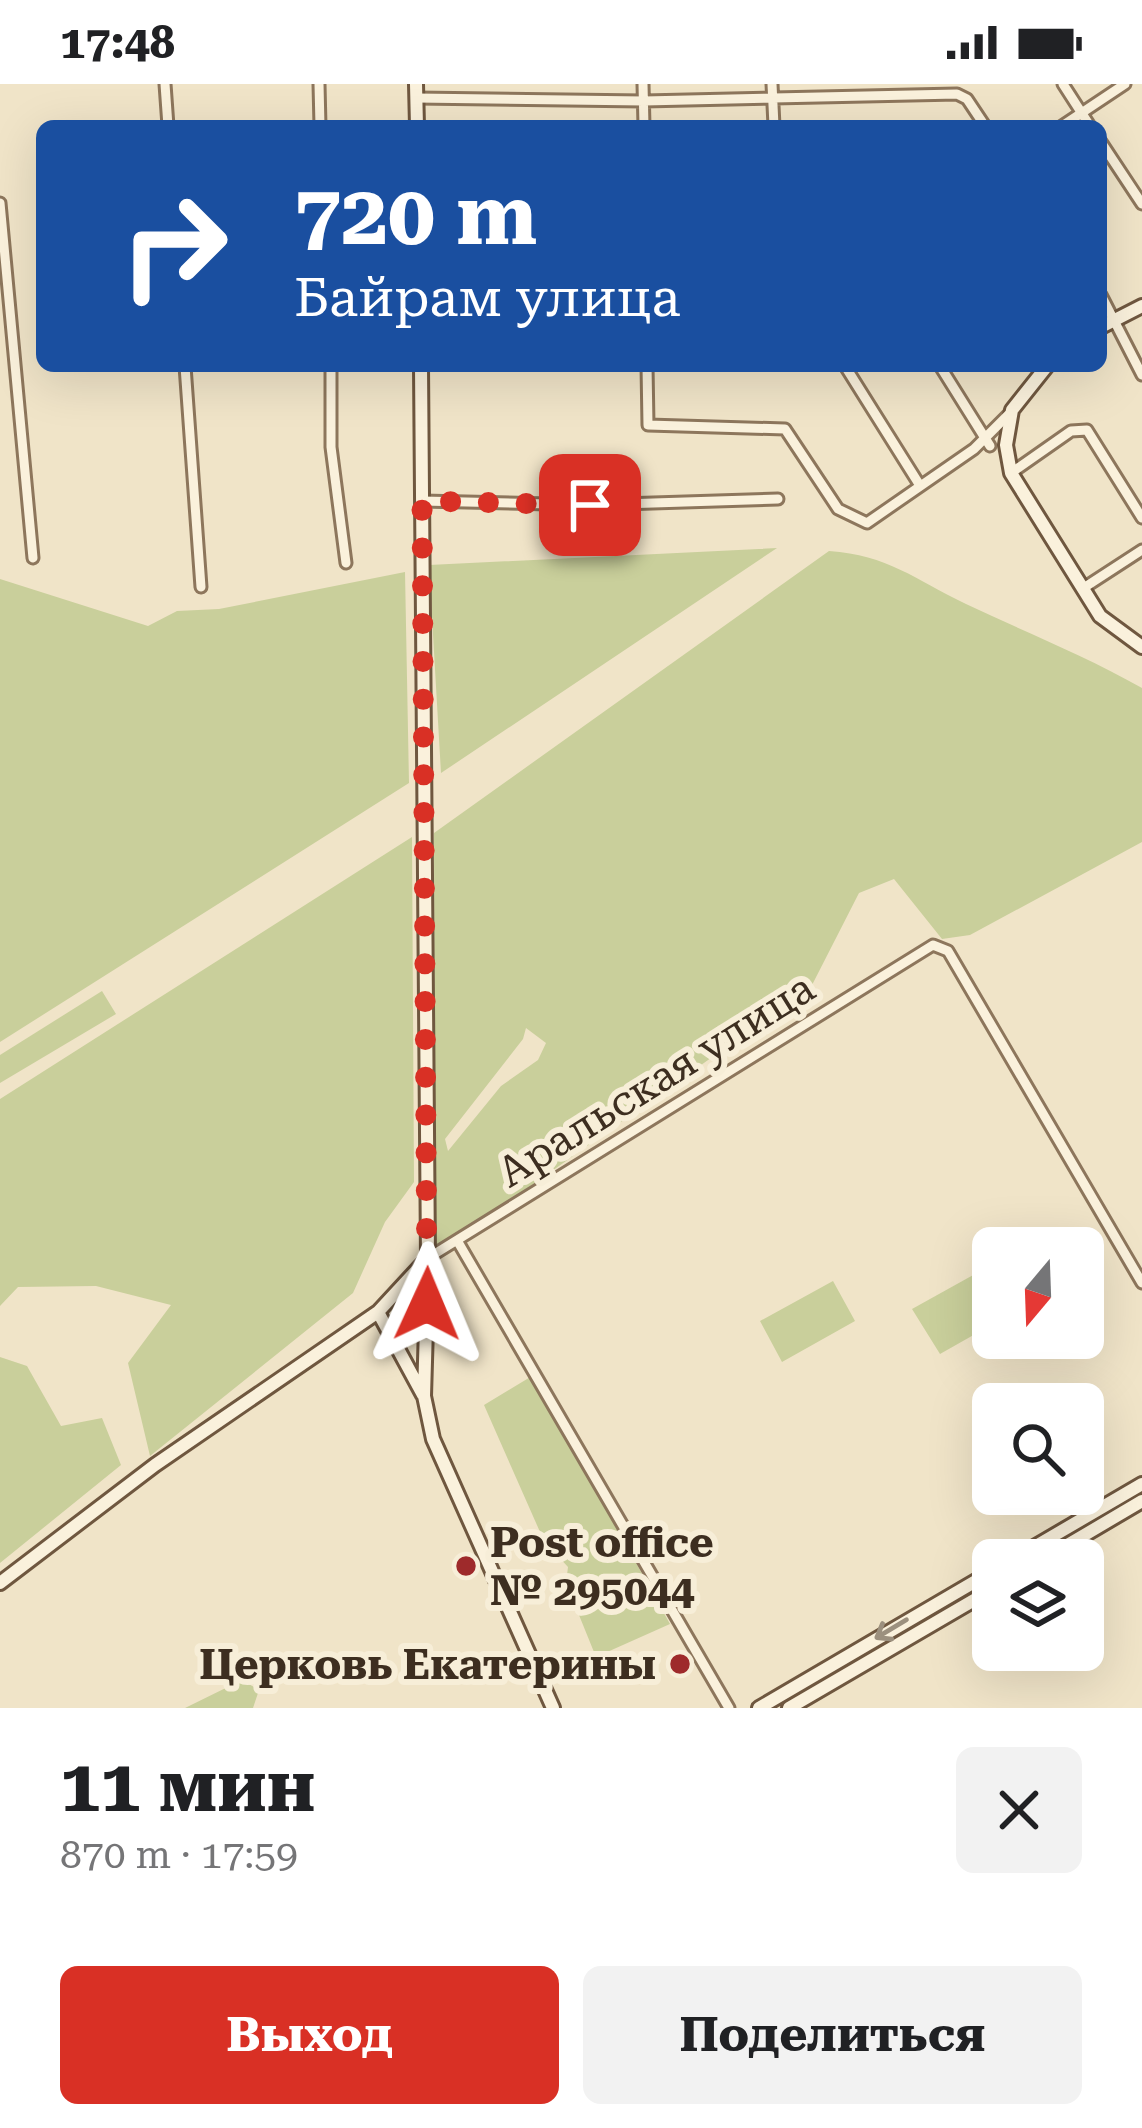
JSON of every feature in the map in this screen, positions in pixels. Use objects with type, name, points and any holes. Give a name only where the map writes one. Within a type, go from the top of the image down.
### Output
[{"type":"main road","points":[[1107,324],[1142,306]]},
{"type":"main road","points":[[421,372],[428,1258],[424,1396],[433,1439],[553,1708]]},
{"type":"main road","points":[[1042,372],[1012,410],[1006,445],[1011,473],[1082,589],[1110,626],[1142,647]]},
{"type":"main road","name":"Аральская улица","points":[[0,1583],[154,1465],[378,1312],[428,1258]]},
{"type":"main road","points":[[378,1312],[424,1396]]},
{"type":"main road","points":[[1071,1539],[1142,1484]]},
{"type":"main road","points":[[1054,1539],[1115,1508],[1142,1501]]},
{"type":"main road","points":[[759,1708],[972,1583]]},
{"type":"main road","points":[[789,1708],[972,1601]]},
{"type":"street","points":[[165,84],[168,120]]},
{"type":"street","points":[[319,84],[320,120]]},
{"type":"street","points":[[643,84],[644,120]]},
{"type":"street","points":[[772,84],[773,120]]},
{"type":"street","points":[[1063,84],[1086,120]]},
{"type":"street","points":[[1070,120],[1125,84]]},
{"type":"street","points":[[416,91],[644,101],[956,94],[967,99],[981,120]]},
{"type":"street","points":[[1107,151],[1142,205]]},
{"type":"street","points":[[0,202],[33,558]]},
{"type":"street","points":[[1107,304],[1142,375]]},
{"type":"street","points":[[185,372],[201,587]]},
{"type":"street","points":[[331,372],[331,447],[346,563]]},
{"type":"street","points":[[647,372],[648,424],[785,429],[838,509],[867,523],[988,441],[1012,410]]},
{"type":"street","points":[[849,372],[919,484]]},
{"type":"street","points":[[944,372],[988,441],[1006,445]]},
{"type":"street","points":[[1011,473],[1071,431],[1088,430],[1142,518]]},
{"type":"street","points":[[422,501],[590,505],[778,499]]},
{"type":"street","points":[[1082,589],[1142,550]]},
{"type":"street","name":"Аральская улица","points":[[428,1258],[933,945],[948,951],[1142,1282]]},
{"type":"street","points":[[458,1241],[729,1708]]},
{"type":"green space","points":[[777,548],[441,773],[429,565]]},
{"type":"green space","points":[[829,551],[868,557],[900,570],[1142,688],[1142,842],[970,935],[942,939],[894,879],[859,893],[811,987],[435,1254],[434,833]],"holes":[[[526,1028],[546,1043],[538,1060],[501,1086],[448,1151],[445,1139],[523,1039]]]},
{"type":"green space","points":[[405,572],[409,783],[0,1042],[0,579],[148,626],[177,611],[219,609]]},
{"type":"green space","points":[[412,837],[414,1182],[385,1222],[353,1293],[150,1456],[128,1363],[171,1305],[96,1286],[18,1287],[0,1306],[0,1099]]},
{"type":"green space","points":[[102,991],[116,1014],[0,1083],[0,1055]]},
{"type":"green space","points":[[972,1276],[972,1336],[940,1354],[912,1309]]},
{"type":"green space","points":[[833,1281],[855,1321],[782,1362],[760,1321]]},
{"type":"green space","points":[[0,1357],[27,1366],[61,1426],[102,1418],[121,1465],[0,1563]]},
{"type":"green space","points":[[532,1376],[670,1624],[596,1657],[566,1583],[568,1567],[544,1541],[484,1405]]},
{"type":"green space","points":[[242,1680],[259,1690],[253,1708],[185,1708]]},
{"type":"place","name":"Post office № 295044","points":[[466,1566]]},
{"type":"place","name":"Церковь Екатерины","points":[[680,1664]]},
{"type":"route","points":[[427,1304],[422,501],[590,505]]}]
